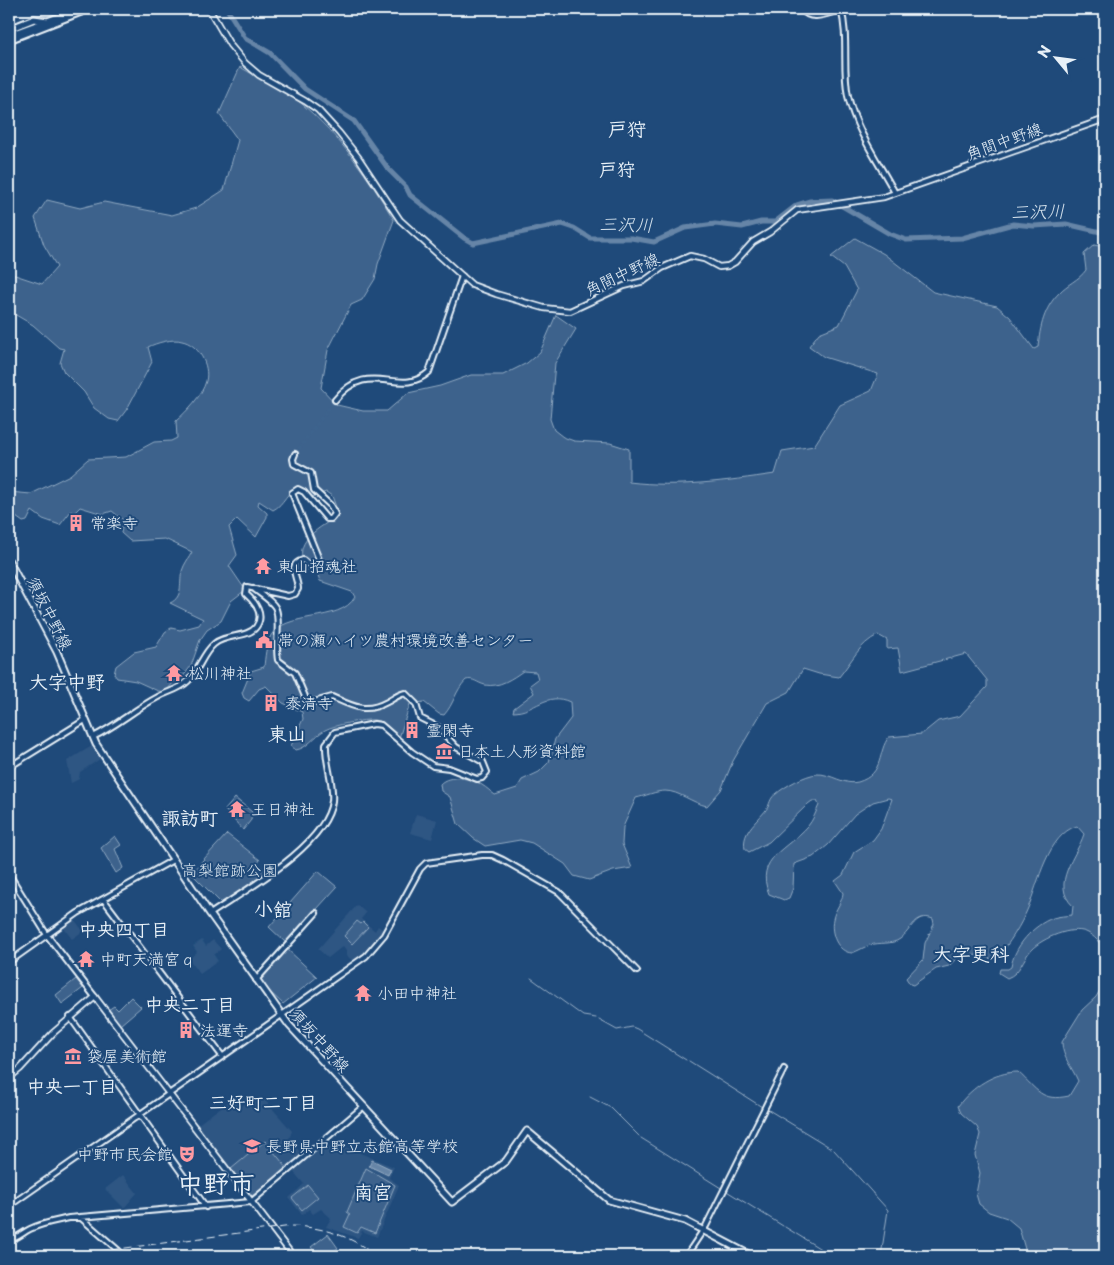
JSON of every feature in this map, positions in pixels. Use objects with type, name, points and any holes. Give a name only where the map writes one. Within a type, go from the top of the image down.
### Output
[{"type":"main road","points":[[9,36],[88,9]]},
{"type":"main road","points":[[9,40],[88,9]]},
{"type":"main road","name":"角間中野線","points":[[209,9],[230,45],[245,63],[259,75],[318,110],[358,157],[400,220],[472,285],[544,308],[570,311],[624,286],[644,281],[662,268],[688,257],[696,256],[718,267],[728,266],[736,262],[753,242],[797,210],[878,198],[895,193],[1105,119]]},
{"type":"main road","points":[[802,9],[806,14],[813,16],[842,9]]},
{"type":"main road","points":[[9,29],[34,19],[49,21]]},
{"type":"main road","name":"須坂中野線","points":[[9,561],[57,652],[84,720],[93,737],[210,914],[281,1015],[452,1202],[506,1161],[527,1132],[609,1200],[674,1217],[703,1229],[752,1256]]},
{"type":"main road","points":[[9,1078],[20,1069],[53,1032],[95,998],[293,1256]]},
{"type":"street","points":[[842,9],[847,38],[846,72],[848,97],[857,122],[895,193]]},
{"type":"street","points":[[335,400],[344,389],[360,380],[412,382],[422,378],[429,372],[462,276]]},
{"type":"street","points":[[93,737],[112,728],[159,696],[179,688],[197,671],[213,644],[226,637],[252,631],[256,628],[259,622],[258,611],[255,602],[245,591],[249,586],[281,595],[293,595],[298,589],[294,575],[296,563],[303,560],[314,570],[320,564],[292,492],[298,489],[304,492],[327,519],[331,519],[335,514],[330,505],[314,490],[311,473],[294,464],[295,454]]},
{"type":"street","points":[[210,914],[290,860],[325,821],[332,797],[326,744],[335,732],[374,724],[381,725],[412,752],[433,766],[449,768],[477,779],[482,778],[487,772],[483,762],[456,746],[438,728],[420,718],[416,704],[404,693],[377,706],[363,708],[352,707],[332,697],[314,702],[306,699],[294,674],[278,660],[276,647],[278,616],[276,608],[253,588]]},
{"type":"street","points":[[9,767],[84,720]]},
{"type":"street","points":[[9,1206],[349,968],[376,946],[395,917],[420,869],[426,863],[435,860],[492,855],[511,864],[559,892],[637,971]]},
{"type":"street","points":[[9,962],[78,914],[173,860]]},
{"type":"street","points":[[9,874],[46,935],[95,998]]},
{"type":"street","points":[[104,900],[222,1056]]},
{"type":"street","points":[[256,980],[316,913]]},
{"type":"street","points":[[70,1017],[206,1207]]},
{"type":"street","points":[[686,1256],[703,1229],[784,1069]]},
{"type":"street","points":[[9,1240],[17,1239],[43,1224],[80,1218],[251,1202],[364,1106]]},
{"type":"street","points":[[80,1218],[119,1251],[120,1256]]},
{"type":"shaded area","points":[[92,746],[100,759],[80,772],[79,779],[71,783],[67,761]]},
{"type":"shaded area","points":[[416,814],[437,820],[432,839],[410,833]]},
{"type":"shaded area","points":[[357,905],[366,913],[361,919],[375,931],[378,926],[386,932],[376,946],[355,963],[347,956],[343,946],[328,958],[318,949]]},
{"type":"shaded area","points":[[74,919],[83,931],[72,939],[63,927]]},
{"type":"shaded area","points":[[202,940],[206,946],[213,940],[221,949],[214,955],[218,961],[200,974],[189,959],[197,952],[193,946]]},
{"type":"shaded area","points":[[232,1099],[238,1106],[264,1099],[292,1131],[289,1139],[304,1157],[319,1145],[326,1147],[343,1146],[394,1167],[389,1178],[399,1185],[377,1237],[362,1231],[358,1238],[326,1227],[331,1218],[321,1209],[313,1214],[309,1209],[302,1215],[289,1198],[304,1184],[291,1169],[251,1202],[194,1127]]},
{"type":"shaded area","points":[[372,1160],[391,1169],[388,1175],[369,1166]]},
{"type":"shaded area","points":[[123,1175],[137,1193],[124,1208],[105,1189]]},
{"type":"green space","points":[[240,67],[288,94],[316,116],[353,158],[394,220],[378,264],[375,279],[362,300],[351,305],[328,350],[321,388],[337,405],[363,411],[387,411],[408,393],[440,386],[471,375],[503,375],[527,363],[540,352],[556,315],[576,329],[555,363],[550,419],[554,430],[563,437],[574,441],[610,443],[629,449],[629,482],[684,484],[775,474],[782,451],[814,446],[840,405],[871,391],[878,374],[824,357],[809,346],[819,333],[839,325],[857,290],[844,267],[831,257],[855,238],[884,254],[933,292],[997,306],[1010,317],[1034,349],[1038,347],[1046,311],[1062,290],[1080,277],[1086,270],[1084,254],[1094,245],[1105,247],[1105,951],[1097,940],[1086,932],[1065,932],[1050,937],[1032,949],[1012,976],[1007,978],[999,973],[1000,969],[1011,967],[1020,945],[1038,926],[1053,918],[1072,915],[1073,906],[1064,889],[1067,870],[1084,834],[1077,826],[1067,831],[1051,849],[1022,921],[997,958],[991,959],[979,955],[963,956],[956,959],[949,966],[936,969],[913,985],[906,978],[923,960],[925,943],[934,924],[933,919],[927,917],[918,920],[897,941],[870,945],[852,953],[842,949],[836,941],[832,924],[843,893],[835,881],[843,875],[854,852],[873,840],[881,829],[892,799],[888,798],[873,802],[855,814],[828,845],[813,857],[794,864],[793,888],[789,898],[784,900],[769,894],[766,871],[775,855],[810,824],[819,805],[817,801],[812,801],[808,804],[769,842],[749,852],[745,849],[748,831],[765,812],[773,797],[785,788],[801,779],[817,774],[853,783],[858,782],[873,774],[889,737],[922,734],[938,721],[960,716],[987,687],[987,680],[966,654],[902,671],[898,648],[887,649],[887,640],[878,635],[856,653],[839,677],[803,669],[789,692],[767,703],[733,761],[721,790],[707,806],[665,791],[636,798],[623,827],[622,844],[632,868],[613,871],[589,880],[574,876],[565,864],[532,843],[520,840],[485,846],[458,824],[450,797],[441,791],[440,784],[444,781],[461,778],[486,787],[495,795],[517,788],[522,780],[539,772],[549,762],[555,739],[571,718],[570,702],[562,699],[547,700],[528,709],[513,712],[514,708],[534,693],[530,685],[538,679],[536,672],[523,671],[506,682],[490,686],[473,680],[466,680],[444,715],[439,714],[424,702],[410,704],[399,738],[392,729],[381,722],[363,720],[329,728],[321,732],[304,747],[296,750],[291,746],[303,719],[302,712],[283,703],[266,686],[259,689],[249,701],[244,698],[242,693],[251,671],[264,667],[270,637],[277,629],[287,623],[337,611],[348,605],[355,597],[352,592],[320,581],[314,564],[302,557],[304,543],[308,538],[320,527],[339,515],[332,496],[326,492],[312,497],[299,487],[291,491],[280,505],[273,510],[259,501],[258,505],[267,513],[267,517],[256,537],[237,519],[229,527],[237,555],[229,566],[244,588],[244,591],[231,601],[221,621],[207,630],[200,640],[191,666],[182,678],[176,680],[165,692],[158,691],[136,681],[117,678],[114,674],[116,666],[134,652],[156,647],[165,632],[171,628],[180,630],[199,625],[203,619],[170,603],[179,593],[182,571],[192,552],[165,539],[130,541],[121,533],[123,520],[112,511],[103,514],[80,507],[74,513],[71,511],[60,525],[43,519],[32,511],[27,521],[23,522],[9,512],[9,492],[31,494],[70,475],[88,459],[126,457],[154,442],[171,441],[177,438],[176,421],[198,398],[206,381],[206,368],[202,356],[188,343],[178,340],[148,347],[152,362],[127,409],[118,421],[109,419],[94,408],[84,392],[64,372],[60,363],[64,349],[59,348],[33,325],[9,311],[9,273],[42,284],[57,267],[44,245],[35,218],[47,200],[80,208],[104,202],[172,215],[196,208],[224,190],[238,140],[219,114]]},
{"type":"green space","points":[[235,798],[252,812],[251,820],[243,830],[225,810]]},
{"type":"green space","name":"高梨館跡公園","points":[[227,834],[260,860],[257,864],[269,874],[223,905],[191,873]]},
{"type":"green space","points":[[115,836],[121,845],[115,849],[123,868],[116,873],[101,848]]},
{"type":"green space","points":[[318,871],[337,887],[286,943],[269,927]]},
{"type":"green space","points":[[357,921],[361,924],[363,922],[368,927],[352,944],[344,936]]},
{"type":"green space","points":[[286,948],[317,977],[283,1004],[257,980]]},
{"type":"green space","points":[[76,979],[83,988],[62,1004],[56,995]]},
{"type":"green space","points":[[1105,982],[1105,1256],[1027,1256],[1019,1228],[1007,1218],[989,1212],[979,1204],[976,1194],[980,1173],[975,1155],[980,1134],[977,1127],[961,1113],[958,1106],[984,1082],[1000,1075],[1018,1072],[1040,1093],[1046,1096],[1069,1096],[1078,1081],[1065,1057],[1062,1042],[1082,1010],[1096,997]]},
{"type":"green space","points":[[131,997],[141,1007],[120,1025],[108,1010],[114,1006],[118,1010]]},
{"type":"green space","points":[[265,1141],[287,1168],[252,1196],[231,1169]]},
{"type":"green space","points":[[366,1168],[395,1185],[375,1233],[361,1227],[357,1233],[344,1227],[350,1214],[347,1212]]},
{"type":"green space","points":[[308,1185],[318,1197],[302,1210],[292,1198]]},
{"type":"green space","points":[[328,1234],[338,1248],[326,1256],[318,1256],[311,1247]]},
{"type":"waterway","name":"三沢川","points":[[227,9],[245,38],[270,53],[305,89],[354,121],[389,170],[406,187],[410,195],[473,243],[562,224],[574,228],[590,238],[631,238],[654,242],[685,228],[715,224],[742,227],[761,222],[775,222],[797,205],[810,201],[832,200],[890,234],[906,240],[962,238],[1013,224],[1034,226],[1066,224],[1105,233]]},
{"type":"waterway","points":[[531,978],[583,1016],[596,1018]]},
{"type":"waterway","points":[[599,1020],[617,1030],[632,1027],[637,1029],[686,1060]]},
{"type":"waterway","points":[[689,1061],[762,1107]]},
{"type":"waterway","points":[[590,1097],[611,1108],[639,1136]]},
{"type":"waterway","points":[[767,1109],[831,1148]]},
{"type":"waterway","points":[[641,1138],[721,1188]]},
{"type":"waterway","points":[[834,1150],[888,1210],[881,1256]]},
{"type":"waterway","points":[[725,1190],[783,1226]]},
{"type":"waterway","points":[[785,1227],[832,1256]]},
{"type":"tunnel","points":[[295,454],[335,400]]},
{"type":"railway","points":[[65,1256],[292,1226],[315,1228],[337,1234],[357,1243],[376,1256]]},
{"type":"place","name":"常楽寺","points":[[76,523]]},
{"type":"place","name":"東山招魂社","points":[[263,566]]},
{"type":"place","name":"帯の瀬ハイツ農村環境改善センター","points":[[264,640]]},
{"type":"place","name":"松川神社","points":[[174,673]]},
{"type":"place","name":"泰清寺","points":[[271,703]]},
{"type":"place","name":"霊閑寺","points":[[412,730]]},
{"type":"place","name":"日本土人形資料館","points":[[444,751]]},
{"type":"place","name":"王日神社","points":[[237,809]]},
{"type":"place","name":"中町天満宮ｑ","points":[[86,959]]},
{"type":"place","name":"小田中神社","points":[[363,993]]},
{"type":"place","name":"法運寺","points":[[186,1030]]},
{"type":"place","name":"袋屋美術館","points":[[73,1056]]},
{"type":"place","name":"長野県中野立志館高等学校","points":[[252,1146]]},
{"type":"place","name":"中野市民会館","points":[[187,1154]]},
{"type":"district","name":"戸狩","points":[[627,129]]},
{"type":"district","name":"戸狩","points":[[617,170]]},
{"type":"district","name":"大字中野","points":[[67,682]]},
{"type":"district","name":"東山","points":[[287,734]]},
{"type":"district","name":"諏訪町","points":[[190,818]]},
{"type":"district","name":"小舘","points":[[273,909]]},
{"type":"district","name":"中央四丁目","points":[[124,930]]},
{"type":"district","name":"大字更科","points":[[971,954]]},
{"type":"district","name":"中央二丁目","points":[[190,1005]]},
{"type":"district","name":"中央一丁目","points":[[72,1087]]},
{"type":"district","name":"三好町二丁目","points":[[263,1103]]},
{"type":"district","name":"中野市","points":[[216,1184]]},
{"type":"district","name":"南宮","points":[[373,1192]]}]
